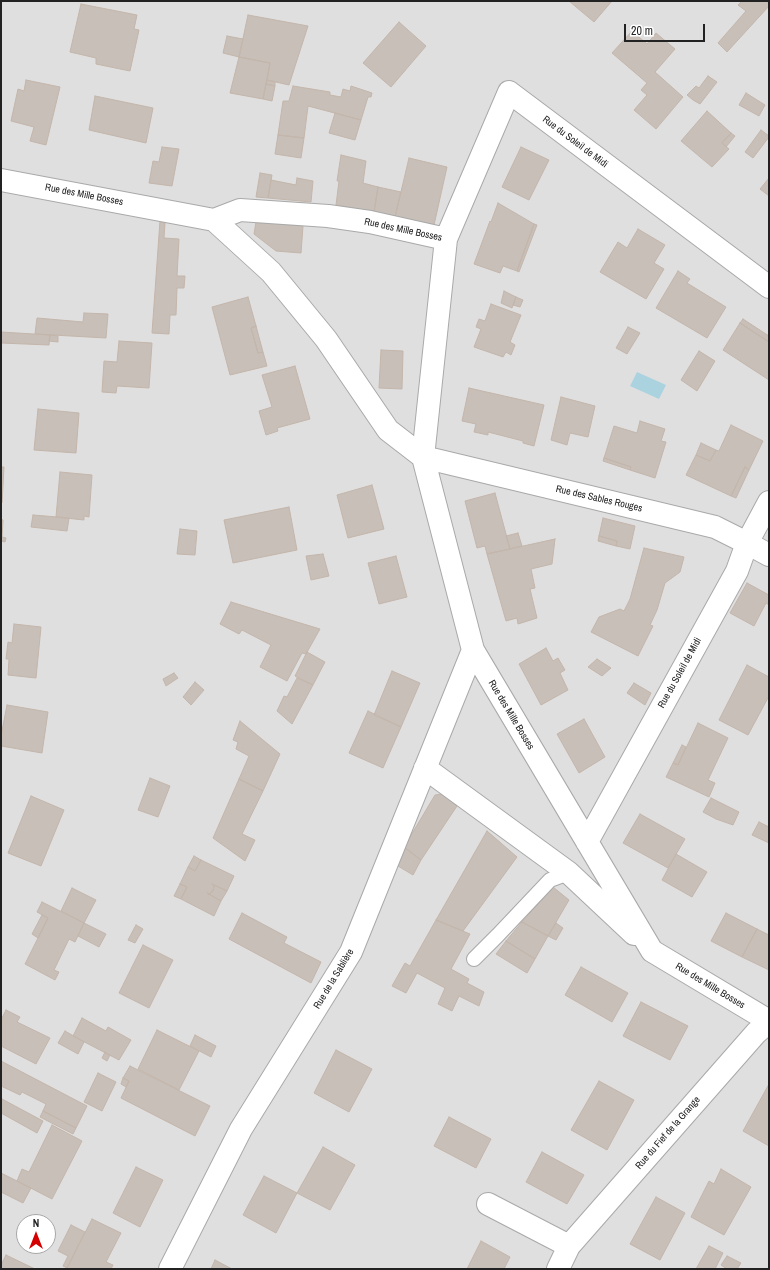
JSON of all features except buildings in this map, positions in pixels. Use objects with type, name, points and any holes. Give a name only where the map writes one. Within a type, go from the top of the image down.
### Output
[{"type":"street","name":"Rue du Soleil de Midi","points":[[446,239],[509,92],[769,287]]},
{"type":"street","name":"Rue des Mille Bosses","points":[[1,180],[214,220],[240,210],[328,216],[370,222],[446,239],[423,457],[473,650],[652,951]]},
{"type":"street","points":[[214,220],[271,272],[326,339],[388,430],[423,457]]},
{"type":"street","name":"Rue des Sables Rouges","points":[[423,457],[715,527],[769,556]]},
{"type":"street","name":"Rue du Soleil de Midi","points":[[587,842],[737,571],[747,543],[769,502]]},
{"type":"street","name":"Rue de la Sablière","points":[[170,1269],[241,1129],[351,952],[473,650]]},
{"type":"street","name":"Rue des Mille Bosses","points":[[425,768],[569,873],[652,951],[769,1022]]},
{"type":"street","name":"Rue du Fief de la Grange","points":[[558,1269],[569,1246],[756,1033],[769,1022]]},
{"type":"street","points":[[488,1204],[569,1246]]},
{"type":"lane","points":[[474,959],[550,880],[569,873]]},
{"type":"shaded area","points":[[1,1],[769,1],[769,1269],[1,1269]]},
{"type":"water","points":[[637,372],[666,385],[659,399],[630,386]]}]
